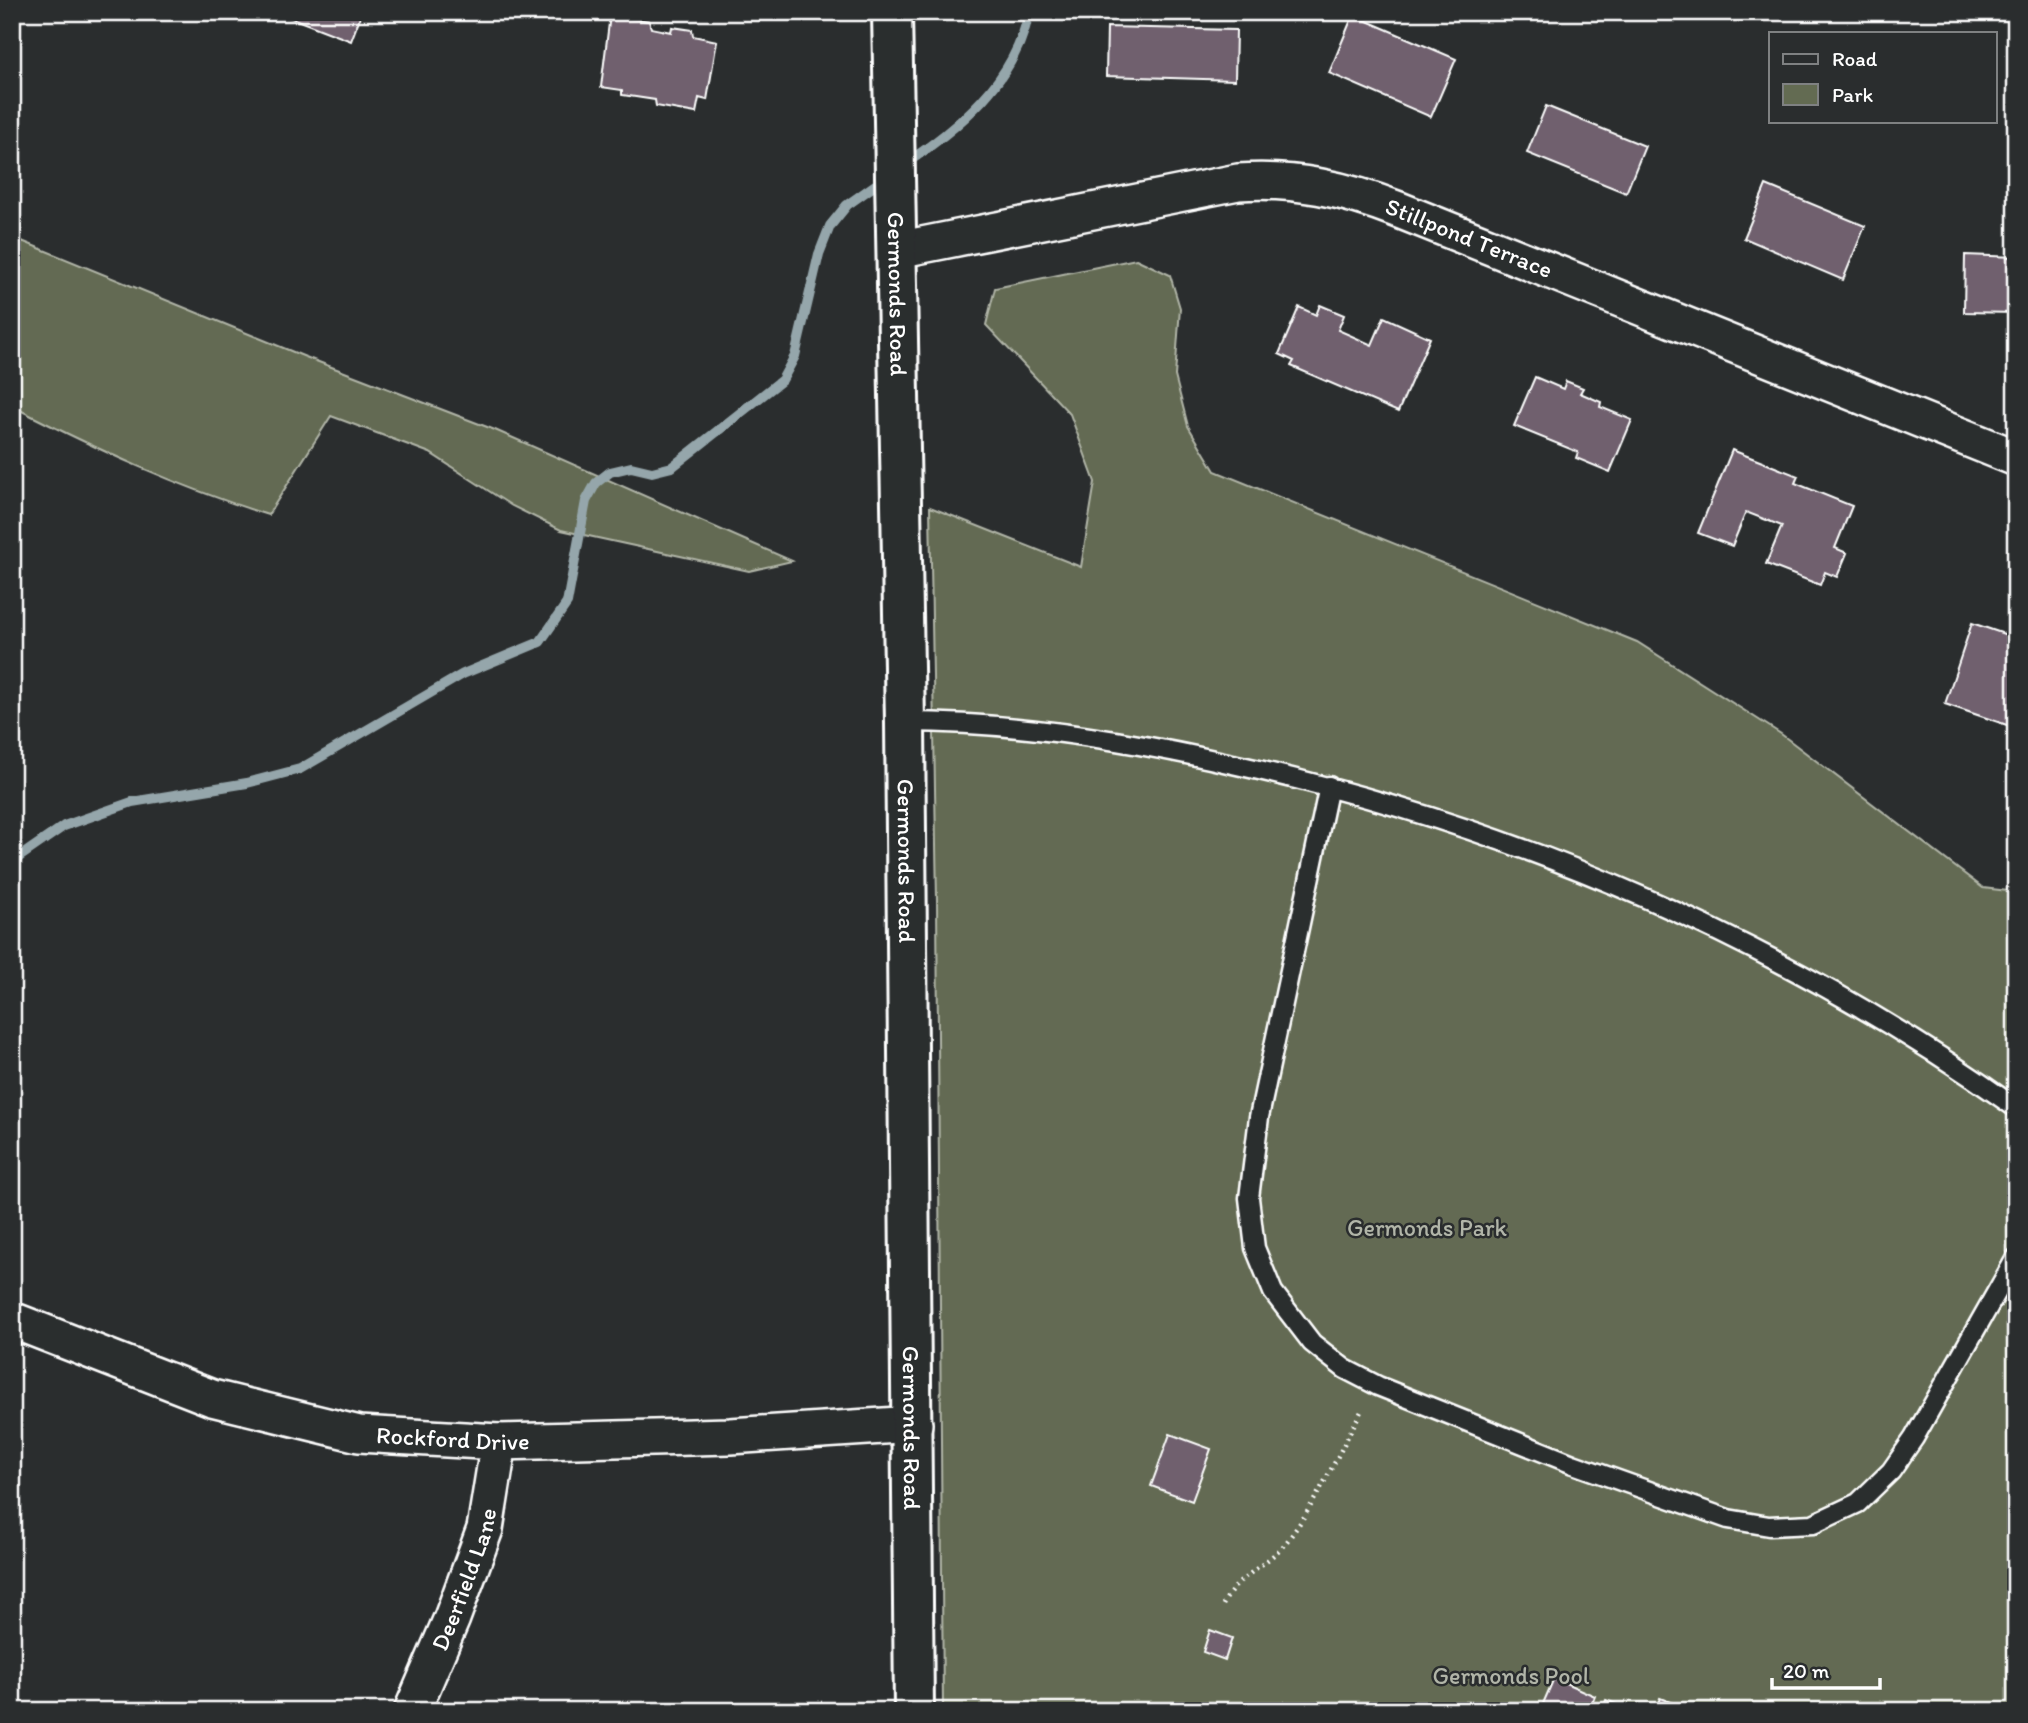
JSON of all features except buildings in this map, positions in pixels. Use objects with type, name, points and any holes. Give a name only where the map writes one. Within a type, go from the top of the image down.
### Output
[{"type":"street","name":"Germonds Road","points":[[891,12],[905,722],[914,1424],[914,1711]]},
{"type":"street","name":"Stillpond Terrace","points":[[897,250],[1238,182],[1272,180],[1325,187],[1399,210],[2016,458]]},
{"type":"street","name":"Rockford Drive","points":[[12,1320],[212,1398],[359,1434],[499,1442],[730,1436],[914,1424]]},
{"type":"street","name":"Deerfield Lane","points":[[412,1711],[452,1618],[485,1529],[499,1442]]},
{"type":"lane","points":[[905,722],[997,724],[1201,757],[1329,786],[1487,835],[1579,869],[1664,906],[1857,1005],[1938,1054],[2016,1108]]},
{"type":"lane","points":[[1329,786],[1259,1117],[1250,1172],[1250,1225],[1262,1271],[1297,1327],[1328,1357],[1378,1386],[1573,1464],[1728,1519],[1791,1527],[1813,1524],[1858,1503],[1891,1471],[1914,1438],[2016,1258]]},
{"type":"path","points":[[1223,1605],[1232,1590],[1269,1560],[1295,1530],[1365,1404]]},
{"type":"green space","points":[[12,237],[303,356],[495,430],[792,561],[749,571],[561,530],[512,506],[430,453],[331,416],[268,515],[169,479],[12,406]]},
{"type":"green space","name":"Germonds Park","points":[[1136,259],[1170,275],[1180,308],[1175,376],[1188,426],[1215,471],[1637,642],[1781,734],[1983,888],[2016,892],[2016,1711],[943,1711],[937,901],[930,507],[1081,567],[1095,482],[1070,414],[986,325],[995,288]]},
{"type":"waterway","points":[[904,165],[945,135],[998,81],[1022,37],[1029,12]]},
{"type":"waterway","points":[[12,862],[64,826],[132,802],[247,783],[300,769],[463,674],[540,642],[567,603],[586,501],[596,483],[610,472],[631,467],[652,472],[672,467],[782,380],[795,356],[819,254],[830,226],[847,205],[888,176]]},
{"type":"park label","name":"Germonds Pool","points":[[1511,1676]]}]
